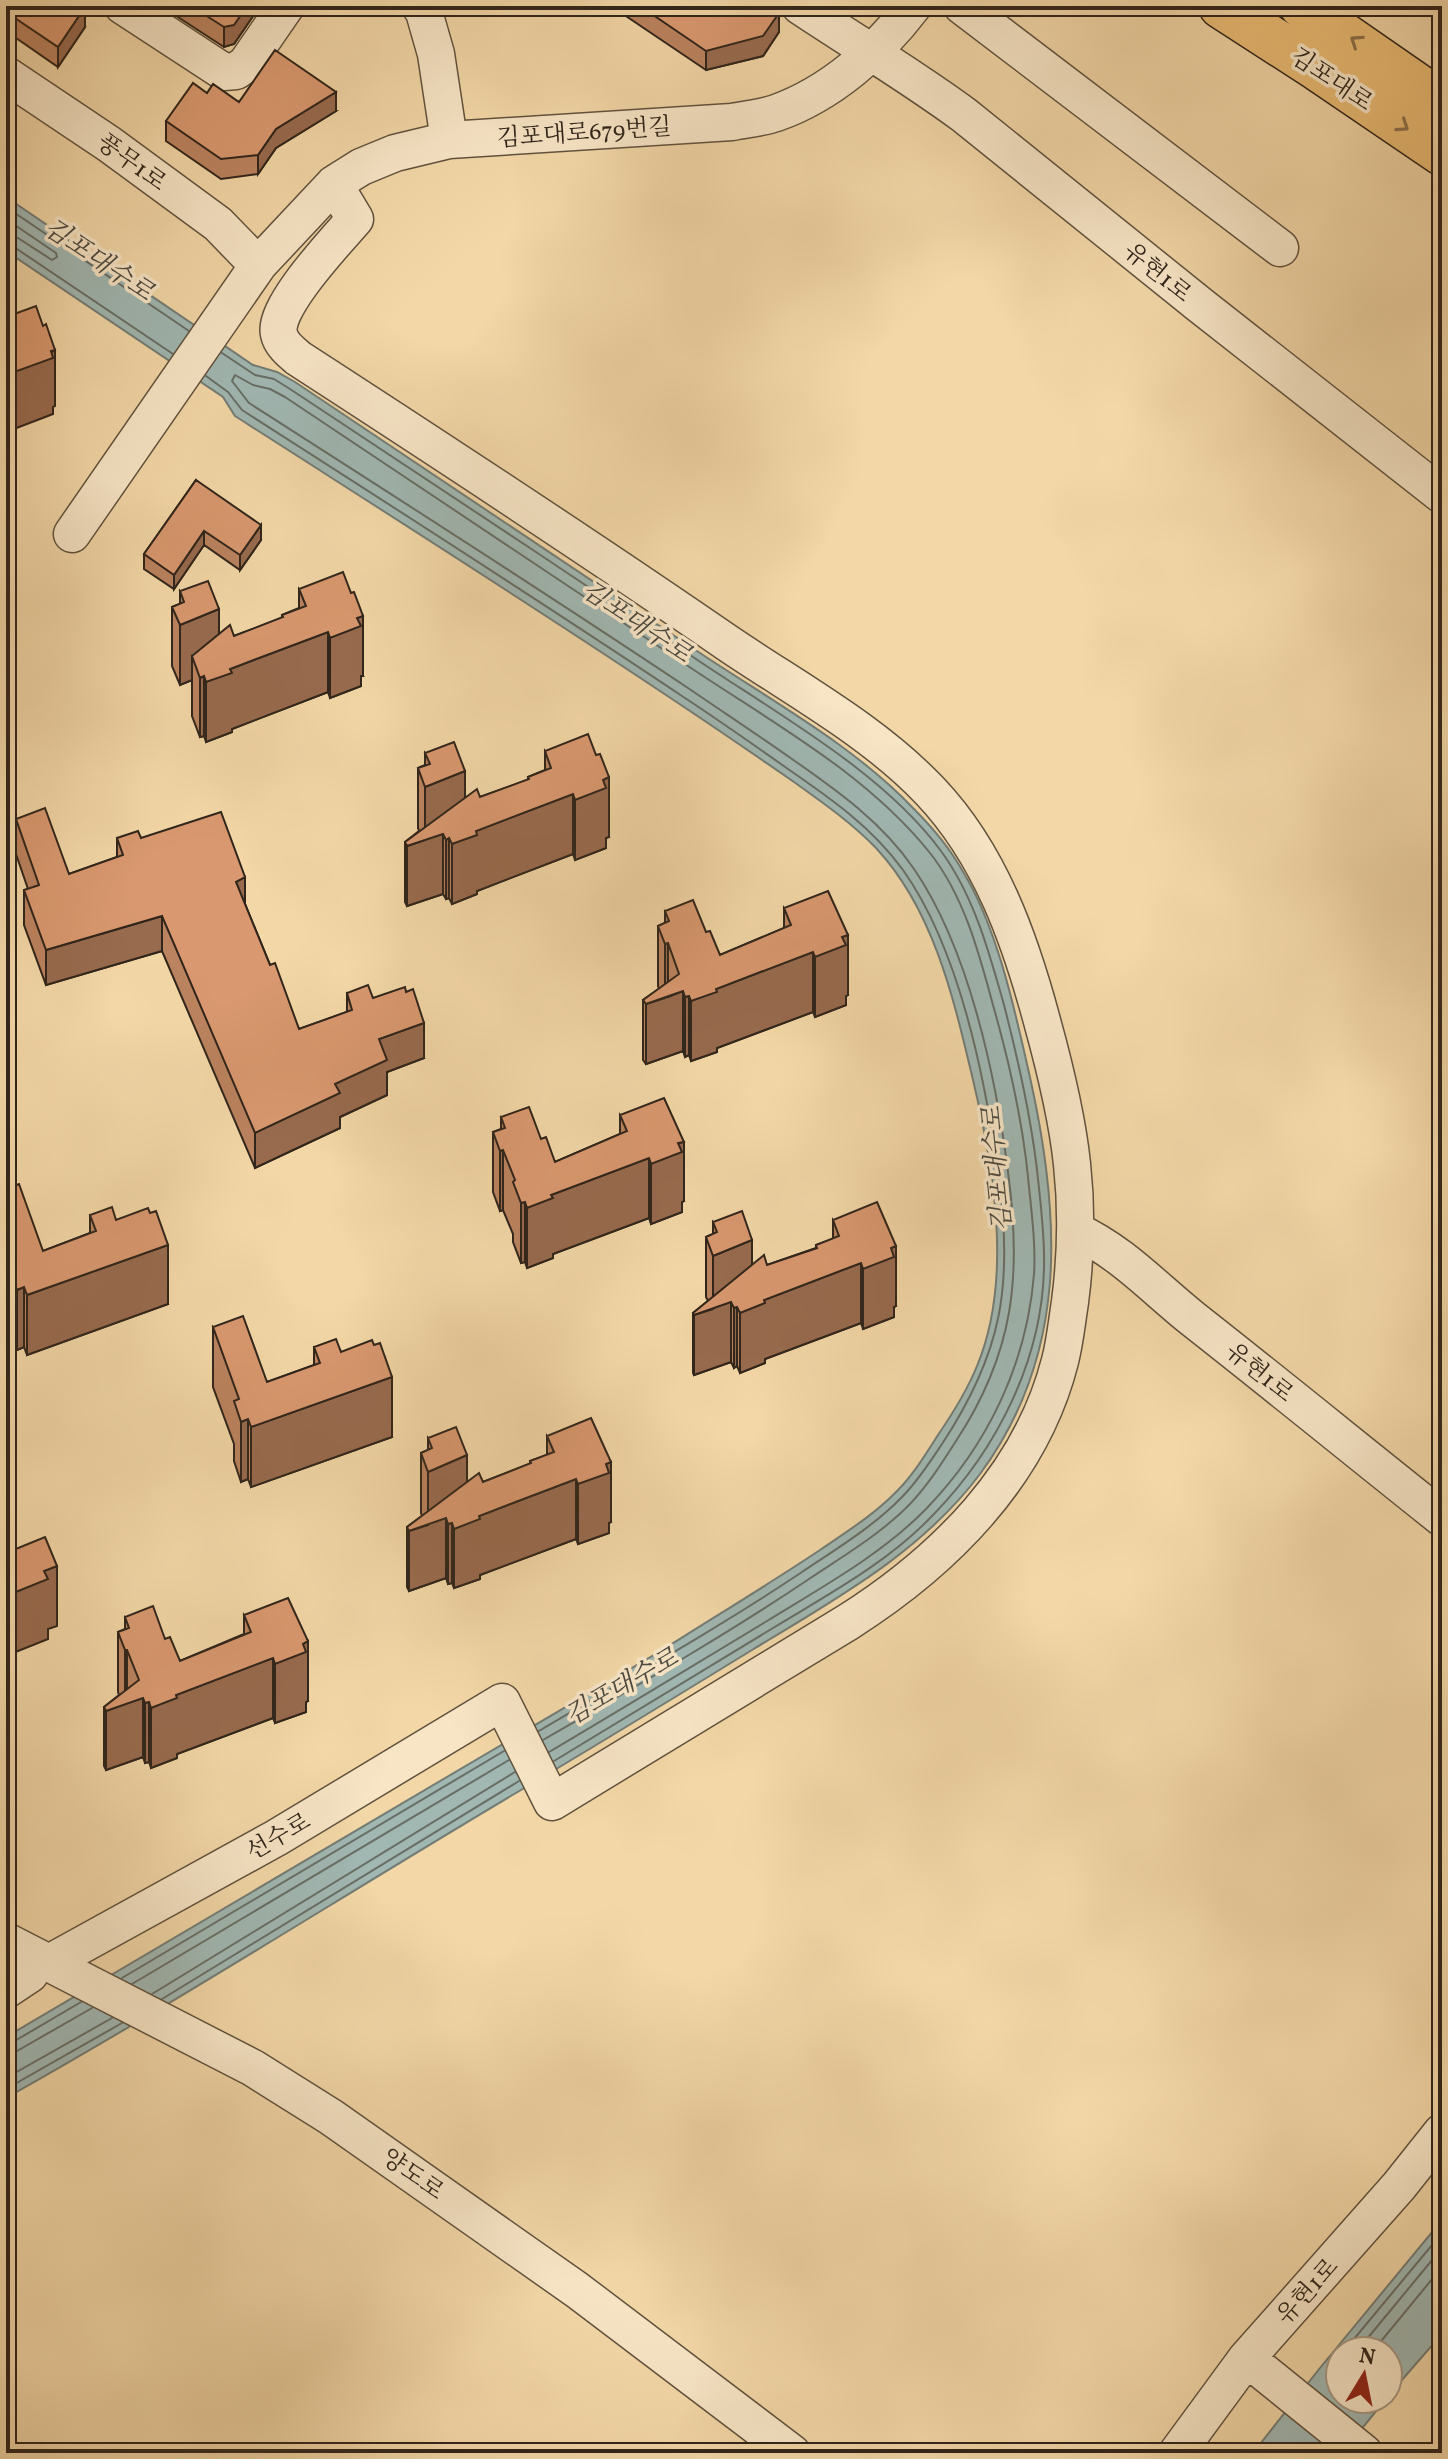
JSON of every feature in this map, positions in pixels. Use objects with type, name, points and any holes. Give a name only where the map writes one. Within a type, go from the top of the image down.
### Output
[{"type":"main road","name":"김포대로","points":[[1221,6],[1442,153]]},
{"type":"main road","name":"김포대로","points":[[1302,6],[1442,103]]},
{"type":"street","points":[[123,6],[224,72],[236,71],[246,64],[286,6]]},
{"type":"street","points":[[420,6],[431,33],[448,134]]},
{"type":"street","name":"유현1로","points":[[800,6],[931,90],[964,115],[1442,495]]},
{"type":"street","name":"김포대로679번길","points":[[865,50],[896,6]]},
{"type":"street","name":"김포대로679번길","points":[[255,261],[292,209],[327,174],[356,154],[390,141],[729,110],[763,104],[790,95],[865,50],[900,23],[913,6]]},
{"type":"street","points":[[962,6],[1280,248]]},
{"type":"street","name":"풍무1로","points":[[6,75],[109,144],[218,224],[255,261]]},
{"type":"street","name":"풍무1로","points":[[6,91],[255,261]]},
{"type":"street","name":"김포대로679번길","points":[[255,261],[334,184],[361,167],[448,134]]},
{"type":"street","points":[[334,184],[355,219],[283,310],[278,325],[279,337],[287,348],[848,723],[905,767],[932,793],[956,823],[984,865],[1029,971],[1063,1107],[1072,1163],[1076,1231]]},
{"type":"street","points":[[72,534],[233,301],[255,261]]},
{"type":"street","name":"유현1로","points":[[1076,1231],[1121,1257],[1178,1307],[1442,1518]]},
{"type":"street","name":"선수로","points":[[31,1973],[276,1838],[502,1702],[552,1802],[879,1602],[917,1573],[965,1528],[998,1489],[1018,1458],[1048,1396],[1060,1362],[1076,1231]]},
{"type":"street","name":"양도로","points":[[6,1941],[31,1973],[253,2068],[331,2117],[577,2290],[792,2453]]},
{"type":"street","name":"양도로","points":[[161,2028],[353,2148],[571,2303],[768,2453]]},
{"type":"street","name":"유현1로","points":[[1177,2453],[1246,2359],[1380,2208],[1442,2132]]},
{"type":"street","points":[[1260,2369],[1364,2453]]},
{"type":"water","name":"김포대수로","points":[[6,197],[253,365],[277,372],[295,382],[811,725],[890,785],[940,838],[957,862],[975,893],[996,945],[1019,1029],[1041,1133],[1051,1235],[1050,1285],[1043,1334],[1029,1382],[1009,1429],[980,1474],[957,1502],[904,1551],[845,1593],[639,1719],[6,2098],[6,2037],[664,1649],[801,1563],[879,1508],[914,1471],[969,1384],[988,1333],[995,1297],[997,1261],[988,1150],[949,988],[913,899],[876,848],[794,782],[568,630],[235,416],[223,397],[6,251]]},
{"type":"water","points":[[1442,2220],[1442,2334],[1404,2378],[1404,2335],[1347,2335]]},
{"type":"water","points":[[1324,2363],[1324,2415],[1373,2415],[1342,2453],[1253,2453]]},
{"type":"building","points":[[6,6],[85,7],[58,47],[6,12]]},
{"type":"building","points":[[191,6],[247,6],[234,25],[224,27]]},
{"type":"building","points":[[640,6],[769,6],[779,13],[763,36],[706,51]]},
{"type":"building","points":[[275,50],[336,92],[276,129],[258,155],[221,159],[166,121],[193,83],[207,93],[213,84],[239,102]]},
{"type":"building","points":[[36,306],[55,350],[51,351],[53,358],[6,375],[6,317]]},
{"type":"building","points":[[196,480],[261,525],[240,555],[204,531],[174,575],[144,554]]},
{"type":"building","points":[[343,572],[363,616],[357,618],[361,626],[330,638],[328,632],[230,669],[232,673],[206,682],[204,676],[200,678],[192,656],[230,625],[234,636],[283,617],[306,606],[299,589]]},
{"type":"building","points":[[208,581],[219,609],[180,625],[172,607],[184,602],[180,591]]},
{"type":"building","points":[[588,734],[609,777],[603,780],[606,788],[575,800],[573,794],[476,831],[477,835],[452,844],[443,834],[407,846],[405,842],[477,789],[480,797],[529,779],[551,768],[545,751]]},
{"type":"building","points":[[454,742],[465,771],[425,787],[418,768],[430,764],[425,753]]},
{"type":"building","points":[[45,808],[69,874],[123,855],[117,838],[138,831],[141,838],[221,812],[245,877],[236,882],[270,965],[275,963],[299,1029],[352,1010],[347,993],[368,985],[373,998],[405,987],[406,992],[413,989],[424,1023],[379,1039],[387,1060],[335,1084],[340,1093],[255,1133],[162,916],[46,950],[24,890],[39,885],[16,819]]},
{"type":"building","points":[[828,891],[848,935],[842,937],[846,945],[815,957],[813,952],[691,1001],[683,991],[646,1004],[643,1000],[679,974],[658,926],[669,921],[665,911],[693,900],[706,932],[710,931],[720,955],[791,925],[784,908]]},
{"type":"building","points":[[664,1098],[684,1142],[678,1143],[682,1152],[651,1164],[649,1158],[551,1195],[553,1198],[527,1208],[525,1202],[521,1203],[513,1182],[515,1180],[493,1132],[505,1128],[501,1117],[529,1107],[541,1139],[546,1137],[555,1162],[627,1131],[620,1115]]},
{"type":"building","points":[[19,1184],[43,1251],[96,1231],[90,1215],[112,1207],[116,1220],[148,1208],[150,1213],[156,1211],[168,1245],[27,1295],[24,1287],[17,1290],[9,1269],[15,1267],[6,1242],[6,1189]]},
{"type":"building","points":[[877,1202],[896,1246],[891,1248],[894,1257],[863,1269],[861,1263],[764,1300],[765,1303],[740,1313],[731,1302],[694,1315],[764,1255],[767,1265],[817,1248],[816,1245],[839,1236],[833,1220]]},
{"type":"building","points":[[742,1211],[752,1240],[713,1256],[706,1237],[717,1232],[713,1222]]},
{"type":"building","points":[[243,1316],[267,1382],[320,1363],[314,1347],[336,1339],[341,1352],[372,1340],[374,1345],[380,1343],[392,1377],[251,1427],[248,1419],[241,1422],[234,1401],[239,1399],[213,1327]]},
{"type":"building","points":[[591,1418],[611,1462],[606,1464],[609,1473],[578,1484],[576,1479],[479,1516],[480,1519],[454,1529],[446,1518],[409,1531],[407,1527],[479,1473],[483,1482],[554,1452],[547,1436]]},
{"type":"building","points":[[456,1427],[467,1455],[428,1472],[421,1453],[432,1448],[428,1438]]},
{"type":"building","points":[[45,1537],[57,1566],[44,1571],[48,1579],[6,1596],[6,1553]]},
{"type":"building","points":[[288,1598],[308,1641],[303,1644],[306,1652],[275,1664],[273,1658],[176,1695],[177,1698],[151,1708],[143,1698],[106,1711],[104,1707],[139,1680],[118,1632],[129,1628],[125,1617],[153,1606],[165,1639],[170,1637],[180,1661],[251,1632],[244,1615]]}]
